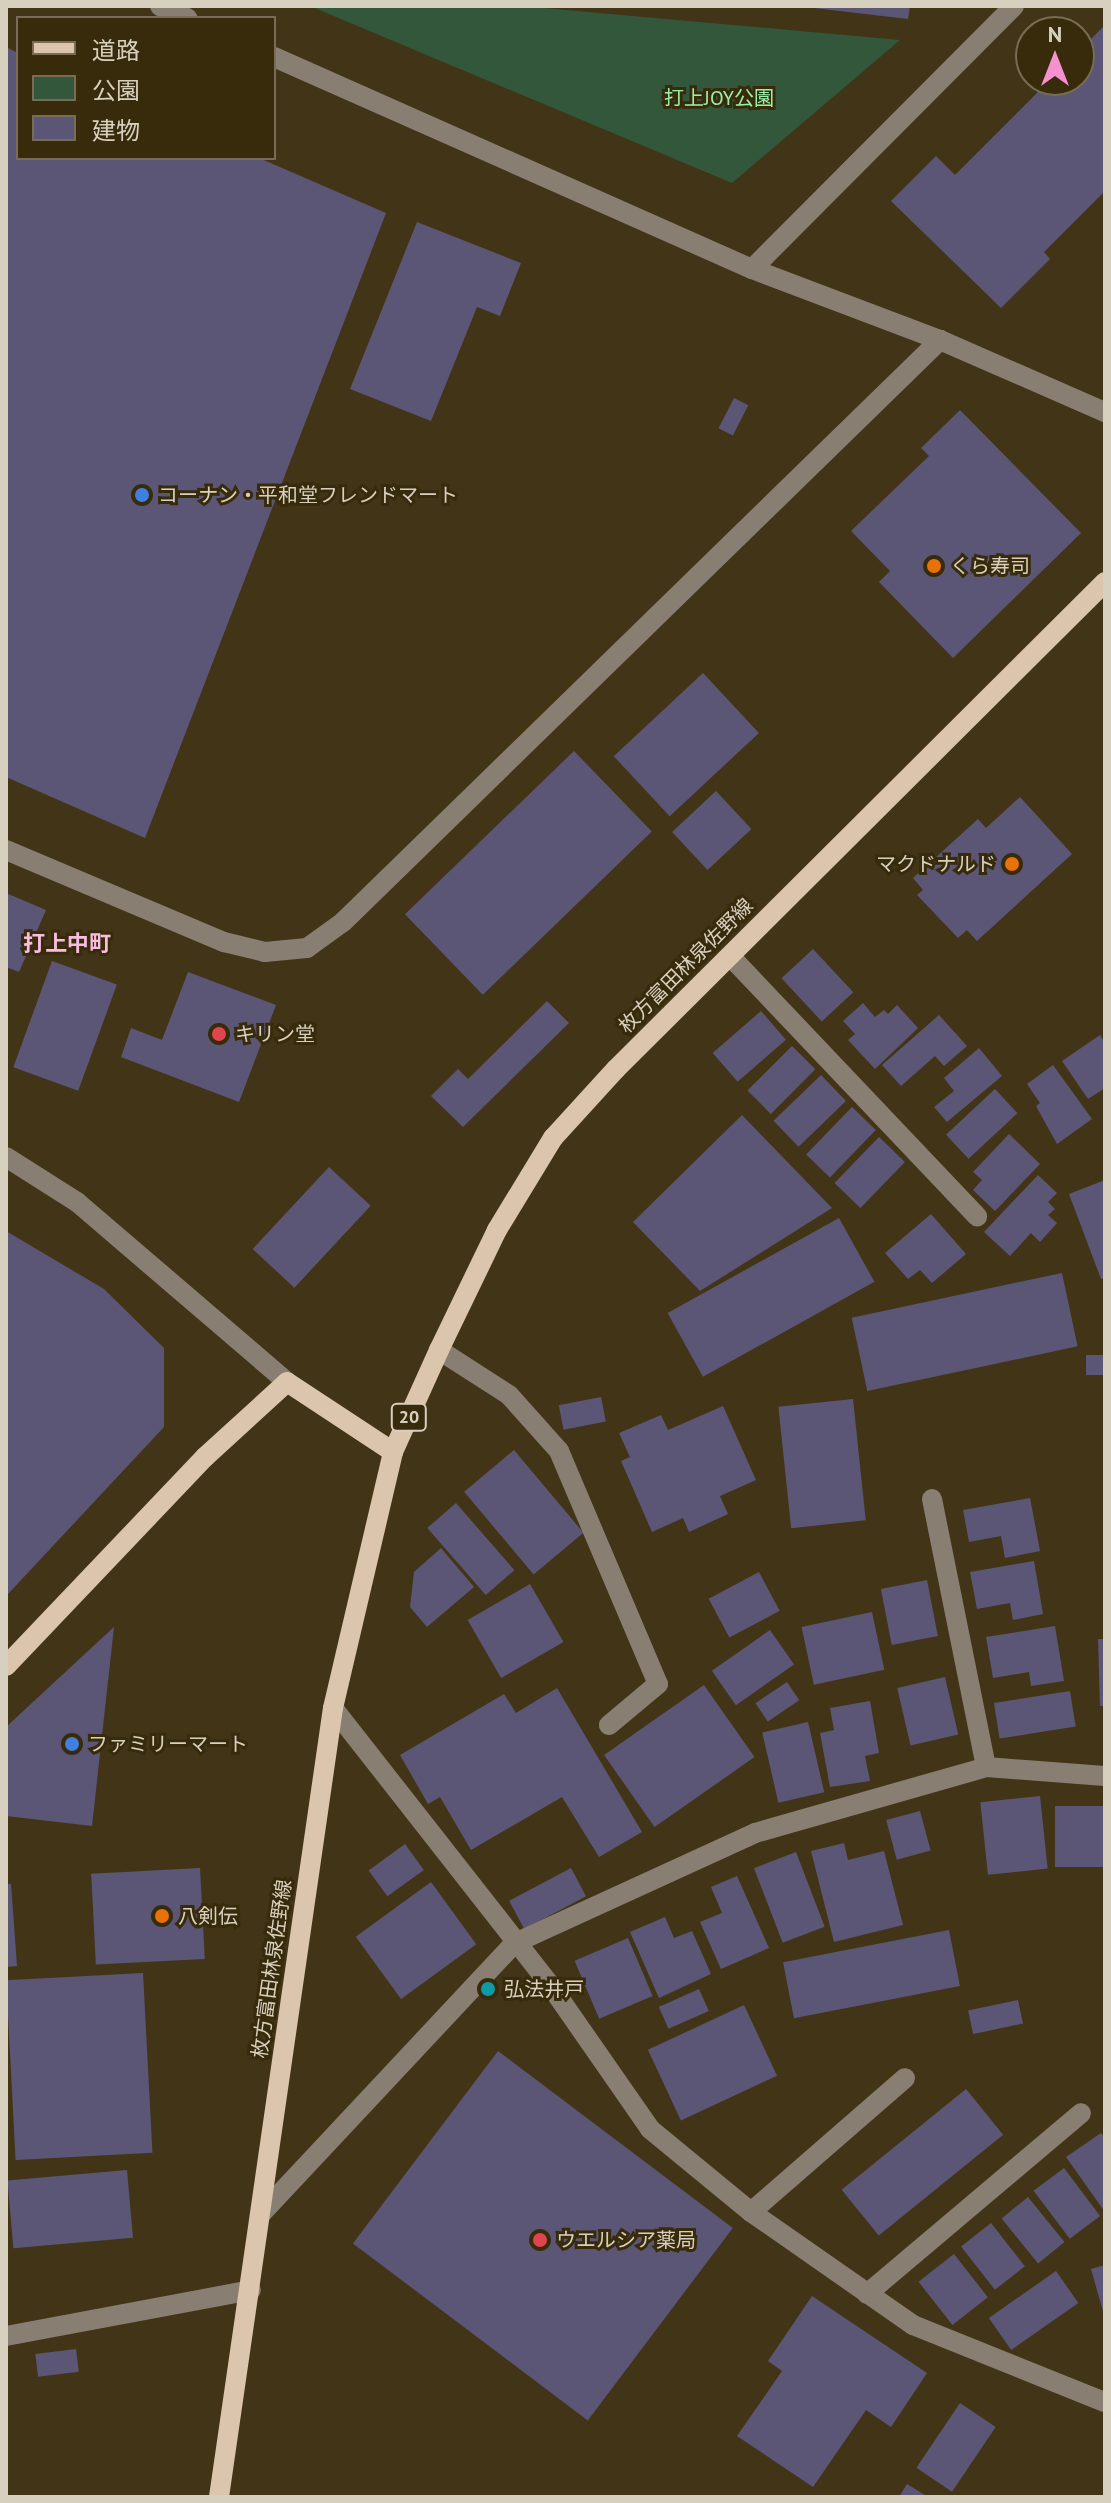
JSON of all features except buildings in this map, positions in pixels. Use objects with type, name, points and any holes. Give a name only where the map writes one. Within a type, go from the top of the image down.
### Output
[{"type":"main road","name":"枚方富田林泉佐野線","points":[[219,2497],[333,1708],[393,1452],[439,1350],[497,1230],[553,1138],[730,956],[1105,582]]},
{"type":"main road","points":[[6,1666],[205,1457],[287,1382],[393,1452]]},
{"type":"street","points":[[160,6],[182,16]]},
{"type":"street","points":[[752,269],[1014,6]]},
{"type":"street","points":[[276,58],[752,269],[940,340],[1105,412]]},
{"type":"street","points":[[6,850],[224,942],[265,952],[307,948],[343,922],[940,340]]},
{"type":"street","points":[[730,956],[977,1216]]},
{"type":"street","points":[[6,1157],[77,1202],[287,1382]]},
{"type":"street","points":[[439,1350],[509,1395],[559,1451],[658,1684],[609,1725]]},
{"type":"street","points":[[932,1499],[986,1767]]},
{"type":"street","points":[[333,1708],[548,1982],[650,2129],[751,2212],[913,2325],[1105,2402]]},
{"type":"street","points":[[261,2214],[515,1943],[755,1833],[986,1767],[1105,1776]]},
{"type":"street","points":[[751,2212],[905,2078]]},
{"type":"street","points":[[867,2294],[1081,2113]]},
{"type":"street","points":[[6,2336],[251,2290]]},
{"type":"green space","name":"打上JOY公園","points":[[310,6],[521,6],[900,40],[732,183]]},
{"type":"place","name":"コーナン・平和堂フレンドマート","points":[[142,495]]},
{"type":"place","name":"くら寿司","points":[[934,566]]},
{"type":"place","name":"マクドナルド","points":[[1012,864]]},
{"type":"place","name":"キリン堂","points":[[219,1034]]},
{"type":"place","name":"ファミリーマート","points":[[72,1744]]},
{"type":"place","name":"八剣伝","points":[[162,1916]]},
{"type":"place","name":"弘法井戸","points":[[488,1989]]},
{"type":"place","name":"ウエルシア薬局","points":[[540,2240]]},
{"type":"district","name":"打上中町","points":[[67,944]]}]
